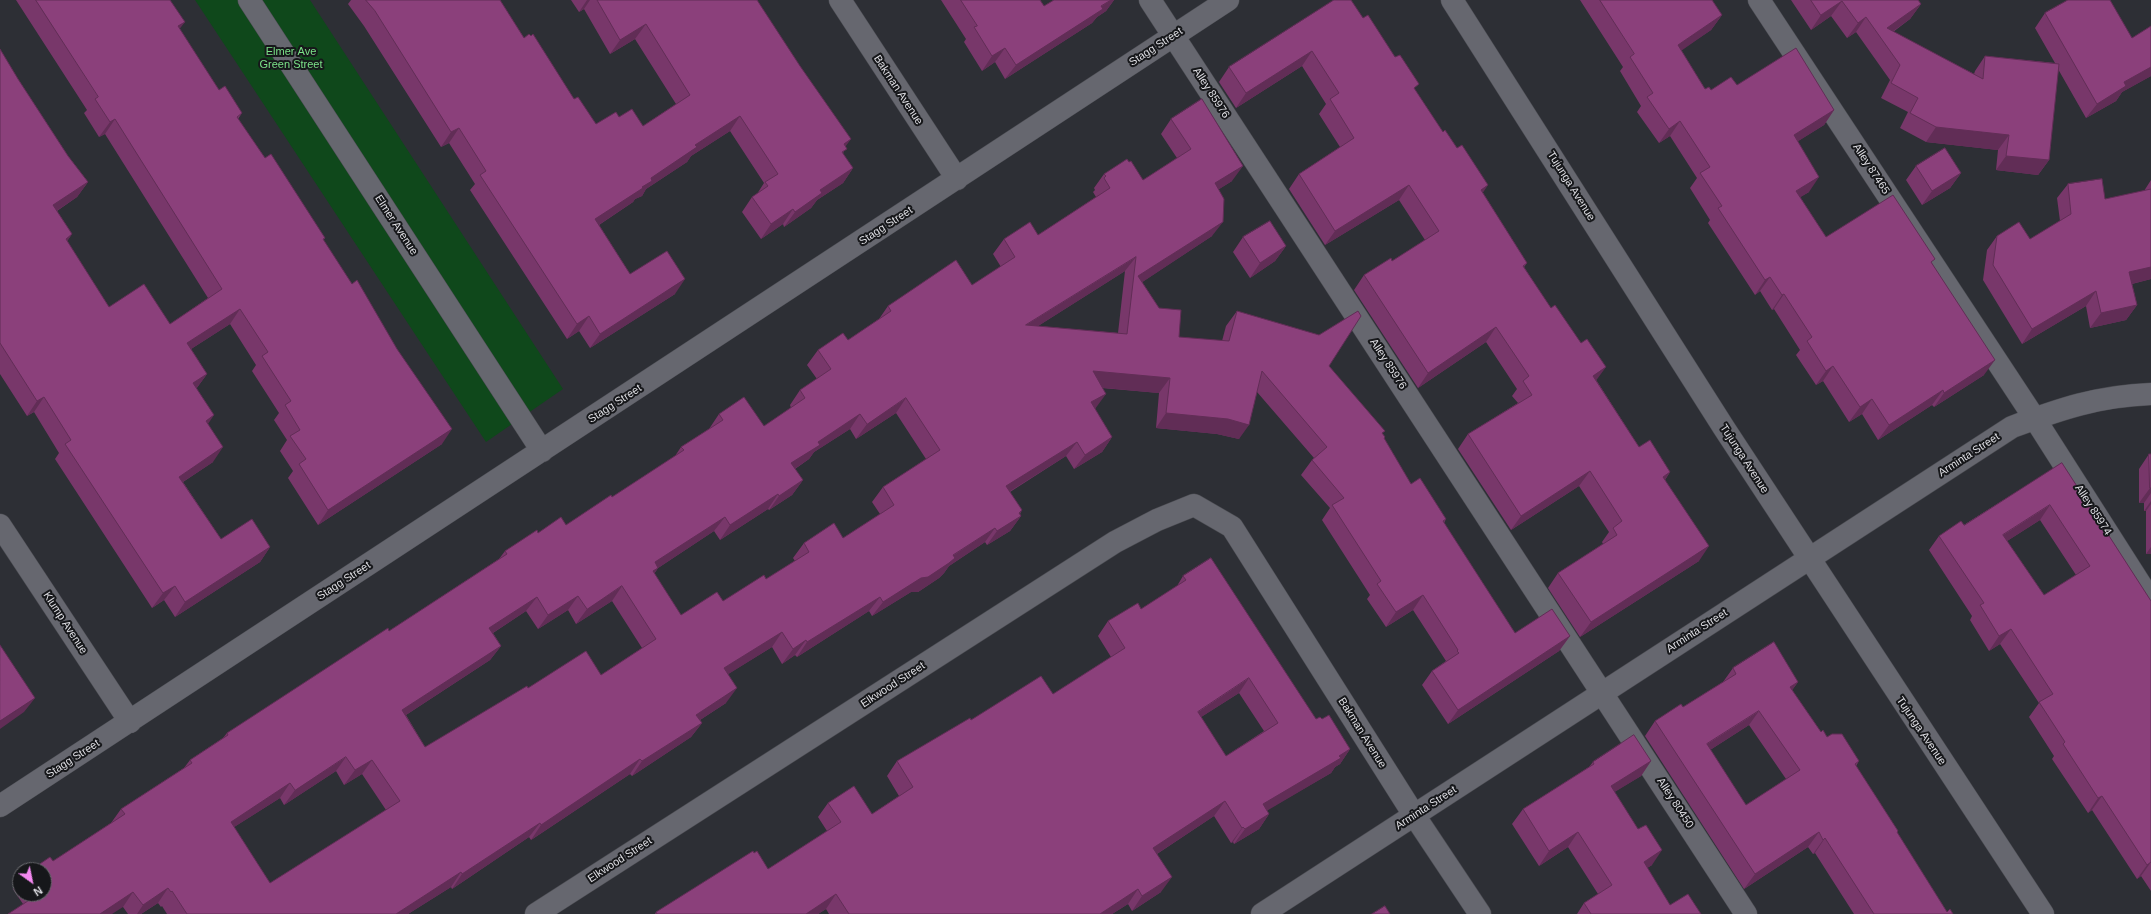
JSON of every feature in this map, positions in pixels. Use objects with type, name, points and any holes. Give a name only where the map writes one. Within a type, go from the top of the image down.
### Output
[{"type":"street","name":"Elmer Avenue","points":[[249,0],[542,451]]},
{"type":"street","name":"Bakman Avenue","points":[[840,0],[956,179]]},
{"type":"street","name":"Alley 85976","points":[[1150,0],[1603,693]]},
{"type":"street","name":"Stagg Street","points":[[0,806],[1228,0]]},
{"type":"street","name":"Tujunga Avenue","points":[[1452,0],[1809,559],[2043,914]]},
{"type":"street","name":"Alley 87465","points":[[1760,0],[2035,419]]},
{"type":"street","name":"Arminta Street","points":[[1262,914],[2012,427],[2076,404],[2126,395],[2151,394]]},
{"type":"street","name":"Alley 85974","points":[[2035,419],[2151,601]]},
{"type":"street","name":"Elkwood Street","points":[[536,914],[1115,542],[1157,520],[1194,505],[1232,527],[1247,550]]},
{"type":"street","name":"Klump Avenue","points":[[0,524],[130,722]]},
{"type":"street","name":"Bakman Avenue","points":[[1247,550],[1414,815],[1480,914]]},
{"type":"street","name":"Alley 80450","points":[[1603,693],[1746,914]]},
{"type":"green space","name":"Elmer Ave Green Street","points":[[195,0],[310,0],[563,389],[486,442]]},
{"type":"building","points":[[36,0],[170,0],[185,22],[178,26],[219,90],[225,86],[242,113],[237,117],[265,158],[271,154],[325,238],[323,239],[352,284],[357,280],[397,349],[452,429],[328,510],[299,464],[306,459],[290,436],[300,430],[285,405],[291,401],[262,356],[268,352],[240,309],[187,343],[207,374],[193,383],[214,415],[206,421],[223,447],[179,477],[221,539],[252,519],[270,547],[185,602],[175,586],[163,593],[65,444],[71,440],[44,397],[37,401],[0,343],[0,49],[68,156],[88,182],[53,205],[72,234],[66,239],[109,307],[144,284],[170,324],[222,289],[115,119],[110,122],[95,99],[98,97]]},
{"type":"building","points":[[366,0],[500,0],[524,38],[529,34],[531,36],[533,34],[574,99],[578,97],[596,124],[616,112],[619,117],[632,109],[643,126],[690,95],[646,24],[620,40],[597,0],[757,0],[800,66],[851,139],[844,144],[847,149],[842,152],[853,168],[820,190],[822,193],[795,212],[793,209],[771,224],[752,197],[768,186],[765,182],[778,174],[740,116],[695,145],[697,147],[651,178],[652,181],[642,187],[643,188],[595,219],[630,274],[667,251],[685,279],[600,334],[589,316],[577,324],[480,175],[486,171],[459,128],[451,132],[375,11]]},
{"type":"building","points":[[961,0],[1040,0],[1044,6],[1054,0],[1111,0],[1101,6],[1103,9],[1016,65],[1005,48],[992,56],[974,27],[977,26]]},
{"type":"building","points":[[1334,0],[1351,0],[1363,18],[1368,15],[1395,57],[1400,55],[1419,84],[1414,88],[1443,132],[1445,130],[1457,148],[1462,145],[1488,185],[1481,190],[1527,263],[1523,266],[1551,308],[1555,305],[1581,343],[1587,339],[1606,367],[1593,376],[1639,447],[1650,440],[1670,472],[1663,477],[1709,546],[1591,622],[1558,573],[1617,535],[1613,528],[1622,521],[1590,471],[1521,516],[1468,434],[1532,395],[1523,381],[1529,376],[1496,327],[1428,373],[1364,275],[1391,258],[1392,261],[1439,231],[1409,185],[1335,231],[1299,174],[1354,138],[1330,99],[1339,93],[1312,51],[1246,93],[1229,67]]},
{"type":"building","points":[[1600,0],[1712,0],[1722,15],[1678,45],[1705,89],[1709,87],[1711,90],[1731,77],[1737,85],[1796,48],[1834,110],[1794,135],[1819,177],[1796,191],[1826,237],[1893,195],[1935,259],[1931,262],[1995,360],[1944,393],[1943,390],[1889,425],[1872,399],[1860,407],[1833,366],[1826,371],[1807,341],[1812,337],[1784,294],[1782,295],[1770,277],[1765,280],[1718,208],[1722,206],[1700,173],[1710,167],[1680,121],[1669,129],[1647,97],[1653,93],[1630,57],[1634,54]]},
{"type":"building","points":[[1811,0],[1918,0],[1921,4],[1887,28],[1983,79],[1985,56],[2059,64],[2049,160],[2006,156],[2009,135],[1936,127],[1910,113],[1918,98],[1891,83],[1900,65],[1866,17],[1858,23],[1842,1],[1821,15]]},
{"type":"building","points":[[2068,0],[2110,0],[2132,38],[2151,26],[2151,67],[2124,82],[2126,86],[2097,104],[2045,13]]},
{"type":"building","points":[[1202,99],[1243,166],[1215,183],[1224,199],[1223,222],[1138,276],[1159,308],[1181,310],[1179,337],[1229,341],[1237,311],[1319,335],[1358,311],[1361,316],[1329,366],[1385,431],[1382,433],[1385,437],[1384,438],[1411,484],[1420,478],[1446,519],[1443,521],[1515,633],[1552,609],[1570,636],[1458,710],[1432,671],[1459,653],[1457,651],[1458,650],[1423,595],[1396,612],[1377,584],[1381,581],[1332,505],[1344,498],[1312,460],[1327,447],[1262,371],[1249,425],[1228,419],[1166,413],[1170,378],[1093,371],[1106,394],[1091,402],[1112,437],[1085,455],[1077,442],[1006,486],[1022,510],[1019,513],[1021,516],[997,531],[995,528],[953,555],[955,558],[928,577],[921,578],[883,602],[880,597],[807,642],[806,640],[793,649],[782,632],[724,668],[737,688],[696,715],[702,723],[642,761],[640,759],[541,825],[540,823],[462,874],[461,872],[396,914],[187,914],[172,891],[171,892],[168,888],[143,905],[133,892],[100,914],[8,914],[26,902],[52,902],[52,862],[43,862],[50,857],[53,861],[125,814],[121,809],[192,763],[190,760],[228,735],[227,733],[388,628],[389,631],[507,554],[505,551],[537,530],[538,533],[561,517],[566,525],[611,495],[612,497],[684,450],[681,447],[723,420],[719,414],[744,397],[764,426],[805,398],[800,390],[831,369],[818,350],[843,333],[848,340],[891,311],[888,306],[956,260],[972,285],[1015,257],[1004,239],[1030,222],[1038,235],[1110,188],[1104,178],[1106,176],[1104,174],[1127,159],[1129,162],[1131,161],[1143,180],[1191,149],[1171,119]],"holes":[[[1136,257],[1127,334],[1026,325]],[[906,398],[940,450],[883,487],[894,505],[843,538],[834,523],[804,543],[809,552],[766,579],[764,575],[723,601],[717,592],[681,615],[653,571],[658,568],[655,562],[725,517],[730,525],[778,494],[779,496],[803,480],[791,463],[820,445],[818,442],[860,414],[867,424]],[[622,586],[656,639],[601,675],[586,651],[528,688],[527,686],[425,747],[402,710],[501,646],[489,628],[537,597],[548,615],[578,596],[587,609]],[[346,757],[355,770],[372,760],[400,801],[270,883],[231,822],[290,783],[295,790]]]},
{"type":"building","points":[[1945,148],[1961,173],[1932,191],[1916,166]]},
{"type":"building","points":[[2102,179],[2105,199],[2151,189],[2151,267],[2129,272],[2137,305],[2101,313],[2096,291],[2032,329],[1993,265],[1997,236],[2019,222],[2030,239],[2071,214],[2068,184]]},
{"type":"building","points":[[1270,221],[1286,246],[1260,263],[1243,237]]},
{"type":"building","points":[[2149,454],[2151,454],[2151,488],[2150,488]]},
{"type":"building","points":[[2062,463],[2151,601],[2151,862],[2147,865],[2102,796],[2098,798],[2063,744],[2065,742],[2039,702],[2053,694],[2011,629],[1999,636],[1980,605],[1984,603],[1939,536],[1961,521],[1964,525]],"holes":[[[2050,505],[2090,566],[2044,595],[2003,535]]]},
{"type":"building","points":[[1211,558],[1316,719],[1320,717],[1322,719],[1329,715],[1350,749],[1339,756],[1341,758],[1263,804],[1269,814],[1245,829],[1243,827],[1242,828],[1225,801],[1153,848],[1172,877],[1142,896],[1138,889],[1100,914],[849,914],[836,894],[806,914],[657,914],[656,912],[753,851],[754,853],[757,851],[768,869],[841,822],[828,803],[854,786],[872,814],[913,787],[897,761],[970,718],[971,720],[1041,676],[1053,694],[1125,648],[1108,621],[1138,603],[1141,609],[1186,580],[1183,576]],"holes":[[[1249,678],[1278,723],[1226,756],[1198,712]]]},
{"type":"building","points":[[1774,642],[1798,682],[1790,687],[1821,732],[1823,730],[1827,737],[1832,734],[1842,734],[1859,761],[1855,764],[1947,912],[1950,909],[1953,914],[1874,914],[1825,838],[1823,840],[1819,832],[1755,874],[1655,721],[1681,704],[1683,707],[1736,674],[1733,668]],"holes":[[[1759,711],[1800,770],[1746,805],[1707,744]]]},
{"type":"building","points":[[0,645],[35,698],[0,721]]},
{"type":"building","points":[[1634,735],[1651,761],[1611,786],[1638,829],[1646,825],[1662,850],[1644,862],[1670,905],[1688,894],[1701,914],[1591,914],[1584,903],[1612,885],[1578,832],[1549,851],[1523,809],[1594,764],[1593,762]]},
{"type":"building","points":[[1385,906],[1390,914],[1372,914]]}]
